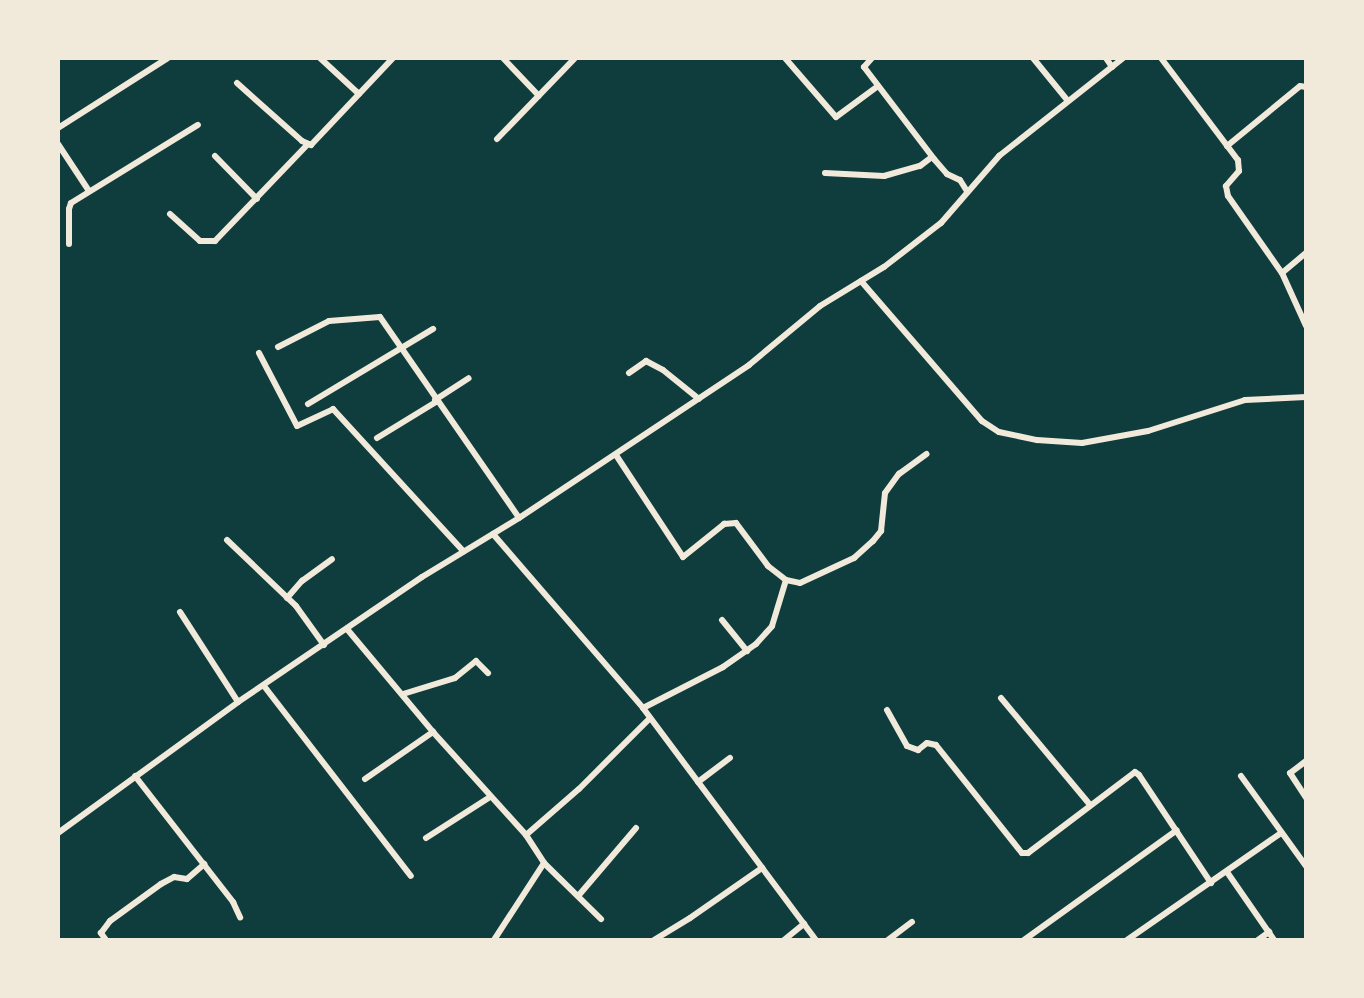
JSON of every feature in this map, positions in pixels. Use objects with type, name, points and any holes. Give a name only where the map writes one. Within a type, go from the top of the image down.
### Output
[{"type":"street","points":[[58,128],[168,58]]},
{"type":"street","points":[[320,58],[359,94]]},
{"type":"street","points":[[170,214],[200,241],[216,241],[307,145],[314,143],[393,58]]},
{"type":"street","points":[[503,58],[539,96]]},
{"type":"street","points":[[497,139],[575,58]]},
{"type":"street","points":[[785,58],[836,117],[878,86]]},
{"type":"street","points":[[872,58],[864,67],[932,157],[947,174],[960,180],[967,191]]},
{"type":"street","points":[[1033,58],[1068,101]]},
{"type":"street","points":[[1106,58],[1112,66]]},
{"type":"street","points":[[58,833],[238,702],[463,551],[519,518],[699,399],[749,365],[820,306],[925,237],[957,206],[987,166],[1123,58]]},
{"type":"street","points":[[1161,58],[1240,166],[1226,186],[1228,195],[1282,273],[1305,326]]},
{"type":"street","points":[[237,83],[307,145]]},
{"type":"street","points":[[1227,146],[1300,86],[1305,87]]},
{"type":"street","points":[[69,244],[70,205],[89,191],[198,125]]},
{"type":"street","points":[[58,144],[89,191]]},
{"type":"street","points":[[215,156],[257,199]]},
{"type":"street","points":[[825,173],[884,176],[920,166],[932,157]]},
{"type":"street","points":[[1282,273],[1305,253]]},
{"type":"street","points":[[861,281],[982,421],[999,432],[1047,442],[1082,443],[1148,430],[1245,400],[1305,397]]},
{"type":"street","points":[[278,347],[329,321],[378,317],[382,319],[435,401],[519,518]]},
{"type":"street","points":[[308,405],[434,329]]},
{"type":"street","points":[[259,353],[297,426],[333,409],[463,551]]},
{"type":"street","points":[[628,373],[646,362],[663,370],[699,399]]},
{"type":"street","points":[[377,438],[469,378]]},
{"type":"street","points":[[616,455],[683,557],[724,524],[736,523],[768,566],[786,580],[800,583],[854,558],[873,541],[880,531],[885,494],[899,474],[927,454]]},
{"type":"street","points":[[494,534],[651,718],[816,939]]},
{"type":"street","points":[[227,540],[296,606],[324,645]]},
{"type":"street","points":[[286,598],[302,581],[332,558]]},
{"type":"street","points":[[643,708],[688,687],[747,651],[772,626],[786,580]]},
{"type":"street","points":[[180,612],[238,702]]},
{"type":"street","points":[[722,621],[747,651]]},
{"type":"street","points":[[347,629],[433,732],[526,835],[544,863],[601,919]]},
{"type":"street","points":[[403,694],[455,678],[476,661],[488,673]]},
{"type":"street","points":[[264,686],[411,876]]},
{"type":"street","points":[[1001,698],[1090,804]]},
{"type":"street","points":[[887,710],[907,746],[918,750],[927,743],[936,745],[1022,854],[1028,853],[1090,804],[1137,773],[1211,883]]},
{"type":"street","points":[[526,835],[579,789],[651,718]]},
{"type":"street","points":[[365,779],[433,732]]},
{"type":"street","points":[[698,782],[730,758]]},
{"type":"street","points":[[1305,762],[1290,773],[1305,798]]},
{"type":"street","points":[[135,776],[233,902],[240,917]]},
{"type":"street","points":[[1241,776],[1305,866]]},
{"type":"street","points":[[426,838],[490,797]]},
{"type":"street","points":[[579,895],[636,828]]},
{"type":"street","points":[[1024,939],[1177,830]]},
{"type":"street","points":[[1127,939],[1281,833]]},
{"type":"street","points":[[494,939],[544,863]]},
{"type":"street","points":[[106,939],[101,933],[110,921],[161,884],[174,877],[187,879],[204,864]]},
{"type":"street","points":[[654,939],[690,918],[762,868]]},
{"type":"street","points":[[1227,872],[1274,939]]},
{"type":"street","points":[[888,939],[912,921]]},
{"type":"street","points":[[784,939],[804,924]]},
{"type":"street","points":[[1258,939],[1269,932]]}]
